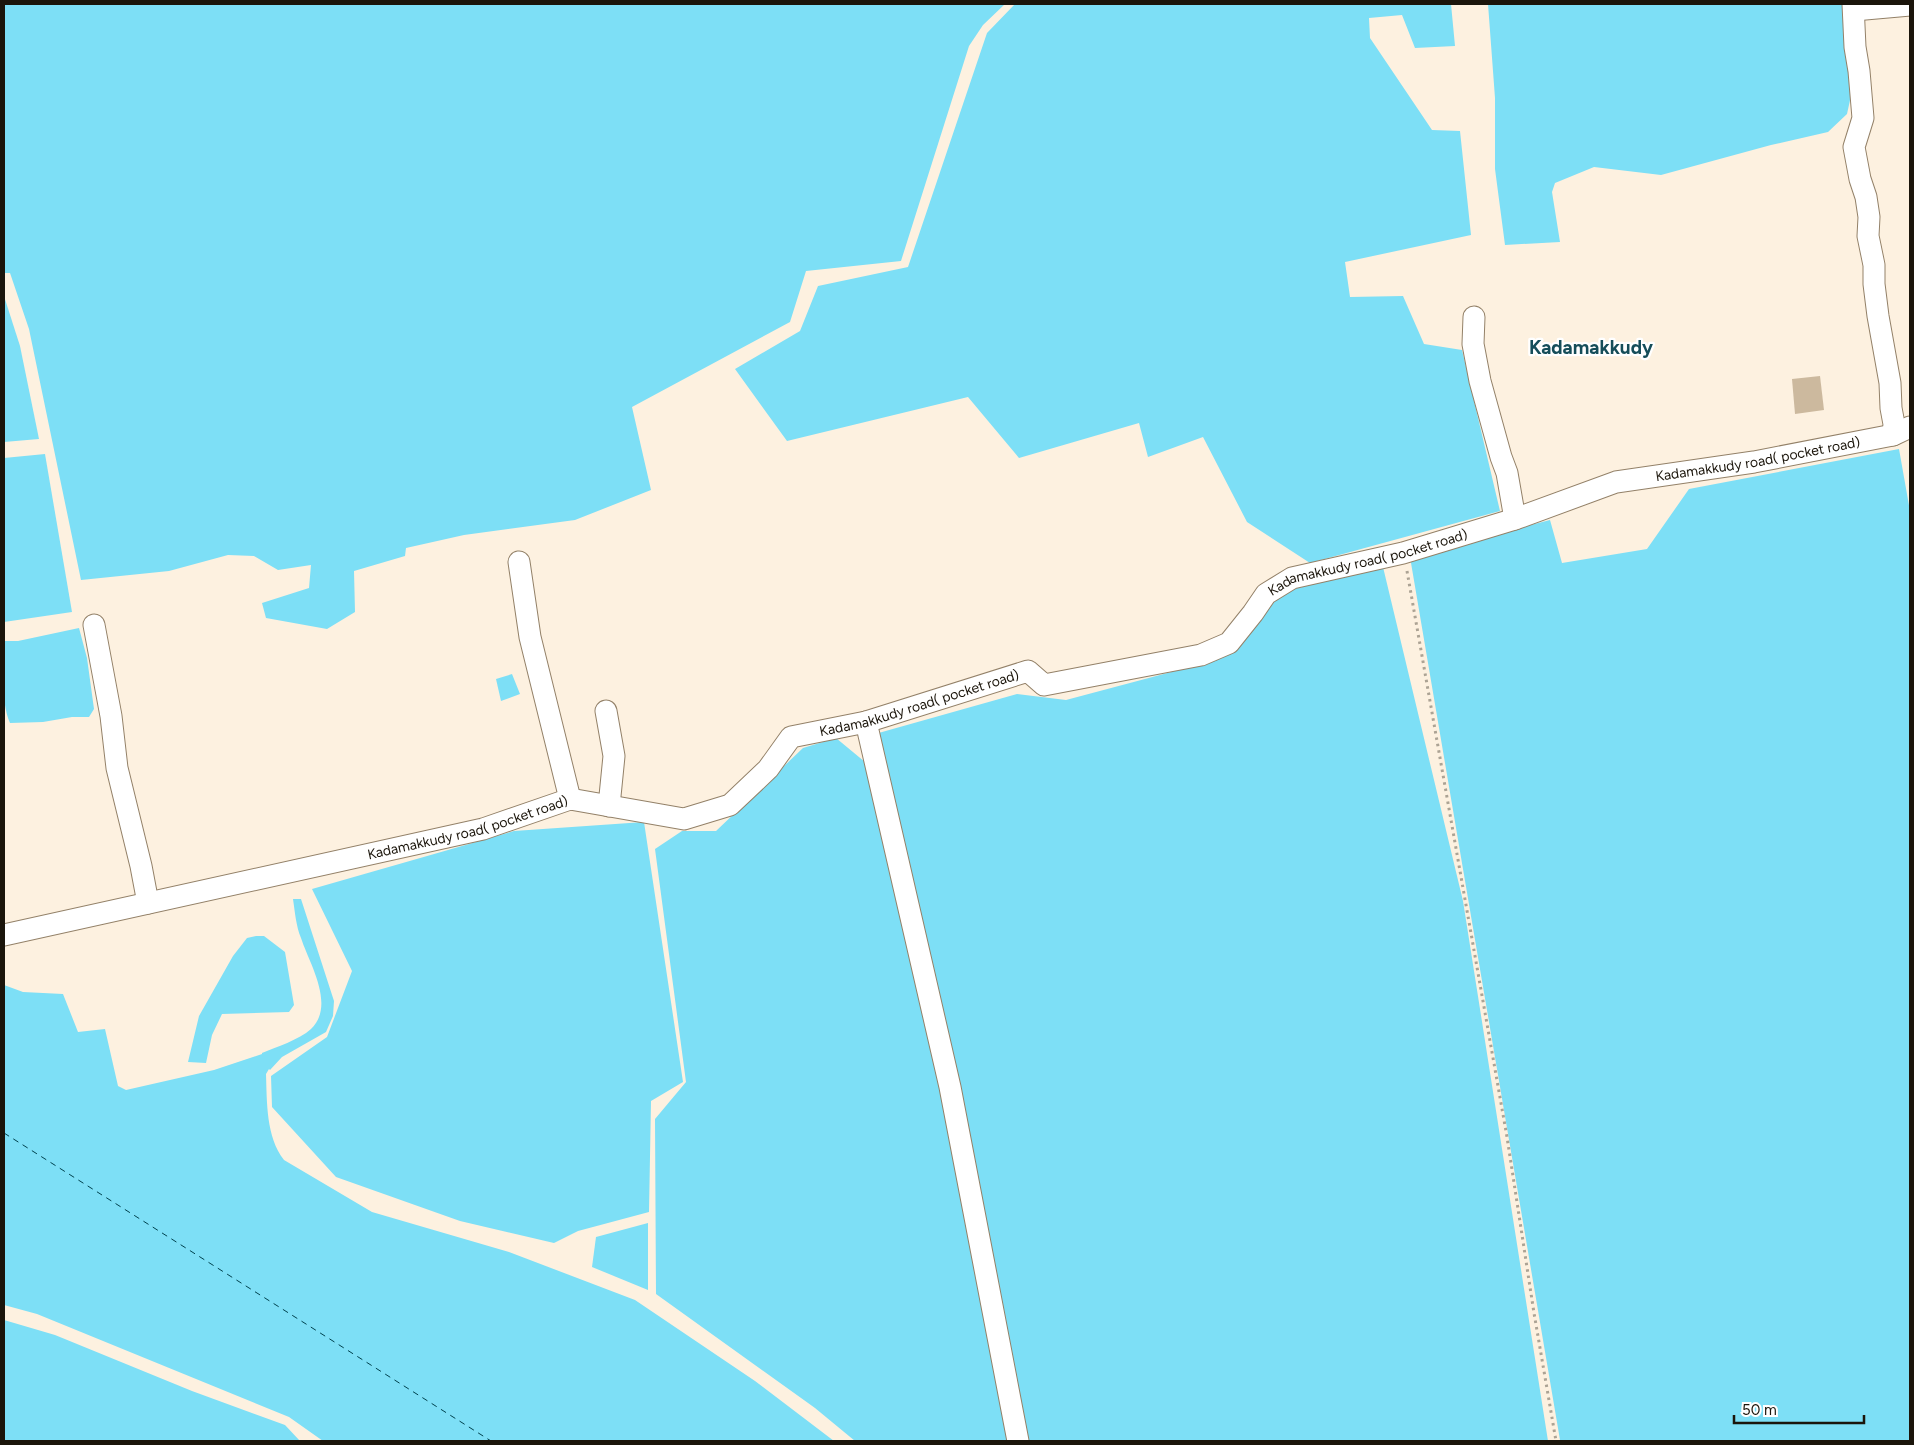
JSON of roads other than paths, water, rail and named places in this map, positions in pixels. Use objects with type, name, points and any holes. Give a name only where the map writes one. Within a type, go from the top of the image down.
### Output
[{"type":"street","points":[[1901,431],[1894,424],[1891,408],[1890,383],[1878,316],[1874,265],[1868,236],[1869,217],[1854,147],[1863,118],[1855,47],[1854,7],[1910,5]]},
{"type":"street","points":[[1474,317],[1473,344],[1480,381],[1507,473],[1515,519]]},
{"type":"street","name":"Kadamakkudy road( pocket road)","points":[[6,934],[483,829],[564,801],[609,806],[684,819],[730,805],[768,769],[791,737],[866,722],[1028,671],[1044,685],[1201,655],[1229,643],[1266,594],[1292,578],[1403,553],[1515,519],[1616,482],[1754,462],[1901,431]]},
{"type":"street","points":[[519,562],[530,637],[564,801]]},
{"type":"street","points":[[94,625],[112,716],[117,768],[148,903]]},
{"type":"street","points":[[519,633],[551,743],[564,801]]},
{"type":"street","points":[[606,711],[614,756],[609,806]]},
{"type":"street","points":[[866,722],[950,1087],[1018,1441]]},
{"type":"water","points":[[4,4],[1005,4],[983,25],[969,46],[901,261],[806,271],[790,322],[632,407],[651,490],[575,520],[464,535],[406,548],[405,556],[354,571],[355,612],[327,629],[266,618],[262,603],[309,588],[311,565],[278,570],[254,556],[228,555],[169,571],[81,580],[29,329],[10,273],[4,273]]},
{"type":"water","points":[[1015,4],[1451,4],[1455,46],[1415,48],[1402,15],[1369,18],[1370,38],[1432,130],[1460,131],[1471,235],[1345,262],[1350,297],[1403,296],[1424,344],[1462,350],[1500,511],[1310,563],[1247,522],[1203,437],[1148,457],[1139,423],[1019,458],[968,397],[787,441],[735,369],[800,331],[818,286],[908,267],[987,33]]},
{"type":"water","points":[[1488,4],[1843,4],[1852,91],[1847,114],[1828,132],[1771,145],[1661,175],[1594,167],[1555,183],[1552,192],[1560,242],[1505,245],[1495,169],[1495,98]]},
{"type":"water","points":[[4,296],[20,346],[39,439],[4,442]]},
{"type":"water","points":[[1899,449],[1910,511],[1910,1441],[1562,1441],[1560,1440],[1410,557],[1550,520],[1562,563],[1647,549],[1689,489]]},
{"type":"water","points":[[45,454],[72,612],[4,622],[4,458]]},
{"type":"water","points":[[1383,567],[1463,901],[1548,1441],[1024,1441],[875,734],[1017,694],[1066,700],[1175,671],[1240,645],[1282,592]]},
{"type":"water","points":[[79,628],[87,658],[94,709],[89,717],[72,717],[43,722],[10,723],[4,693],[4,641],[18,641]]},
{"type":"water","points":[[512,674],[520,694],[501,701],[496,679]]},
{"type":"water","points":[[836,738],[865,762],[938,1046],[1010,1441],[855,1441],[815,1408],[656,1294],[655,1119],[686,1082],[655,849],[682,831],[716,831],[803,748]]},
{"type":"water","points":[[644,822],[683,1082],[651,1101],[649,1212],[578,1231],[554,1243],[460,1221],[336,1177],[272,1107],[271,1076],[327,1037],[352,971],[312,889],[514,831]]},
{"type":"water","points":[[293,899],[301,899],[334,1001],[333,1016],[326,1032],[282,1057],[266,1074],[267,1107],[271,1130],[278,1151],[284,1160],[372,1212],[509,1252],[635,1300],[755,1381],[834,1441],[323,1441],[289,1417],[37,1314],[4,1305],[4,985],[23,992],[63,994],[78,1032],[105,1029],[118,1086],[126,1090],[214,1070],[262,1054],[294,1040],[311,1029],[318,1019],[321,1008],[321,996],[314,971],[299,933]]},
{"type":"water","points":[[264,936],[285,952],[294,1005],[289,1012],[222,1014],[212,1035],[206,1063],[188,1062],[199,1016],[233,956],[247,938]]},
{"type":"water","points":[[648,1223],[648,1290],[592,1267],[596,1237]]},
{"type":"water","points":[[4,1320],[55,1335],[192,1391],[285,1425],[300,1441],[4,1441]]},
{"type":"district","name":"Kadamakkudy","points":[[1591,347]]}]
